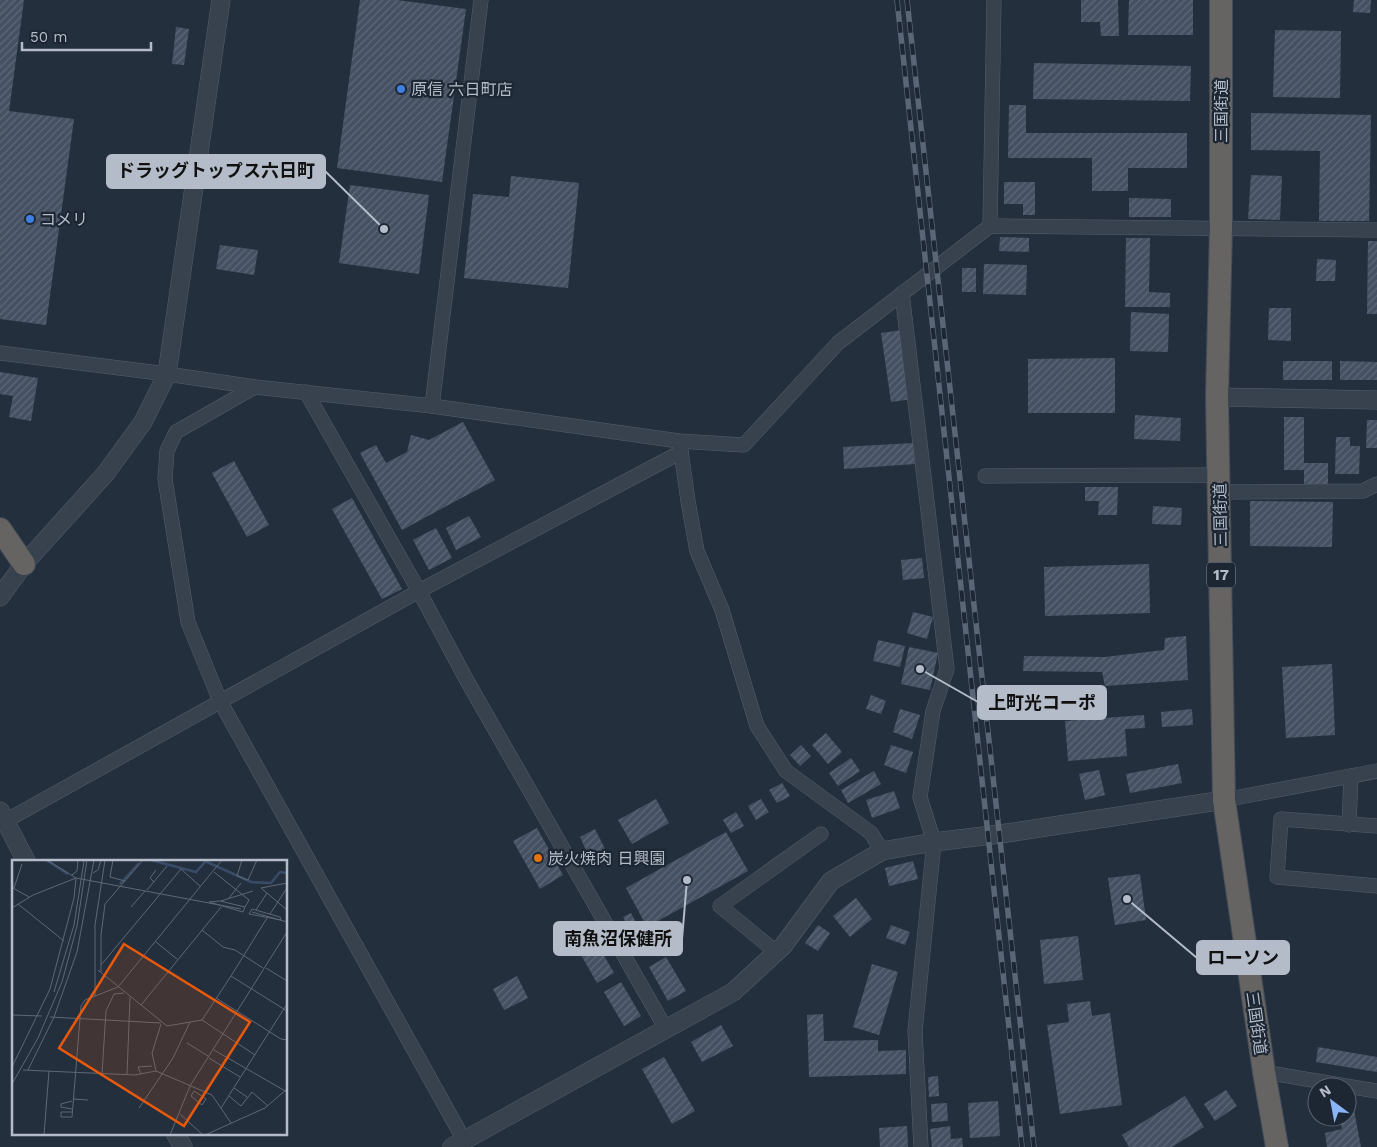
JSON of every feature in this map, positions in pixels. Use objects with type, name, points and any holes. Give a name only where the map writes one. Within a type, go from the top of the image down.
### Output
[{"type":"highway","name":"三国街道","points":[[1221,0],[1221,228],[1218,397],[1224,800],[1264,1072],[1277,1147]]},
{"type":"highway","points":[[0,529],[24,564]]},
{"type":"street","points":[[0,596],[24,564],[106,473],[143,422],[167,374],[221,0]]},
{"type":"street","points":[[432,406],[481,0]]},
{"type":"street","points":[[990,226],[994,0]]},
{"type":"street","points":[[0,353],[255,387],[432,406],[680,446],[744,445],[838,342],[990,226],[1377,230]]},
{"type":"street","points":[[902,293],[947,669],[933,711],[920,797],[934,842],[915,1031],[921,1147]]},
{"type":"street","points":[[255,387],[176,432],[167,451],[165,479],[188,622],[220,701],[458,1144],[733,992],[783,946],[831,881],[882,851],[1224,800],[1377,771]]},
{"type":"street","points":[[306,392],[419,591],[466,679],[666,1029]]},
{"type":"street","points":[[1218,397],[1377,400]]},
{"type":"street","points":[[25,860],[2,819],[220,701],[680,446]]},
{"type":"street","points":[[680,446],[697,551],[722,610],[757,726],[786,771],[871,833],[882,851]]},
{"type":"street","points":[[985,476],[1219,483],[1363,491],[1377,484]]},
{"type":"street","points":[[1349,825],[1351,776]]},
{"type":"street","points":[[1377,826],[1280,819],[1278,877],[1377,886]]},
{"type":"street","points":[[776,952],[720,906],[821,834]]},
{"type":"street","points":[[1264,1072],[1377,1091]]},
{"type":"street","points":[[176,1134],[183,1147]]},
{"type":"building","name":"コメリ","points":[[0,0],[24,0],[9,111],[74,119],[46,325],[0,319]]},
{"type":"building","name":"原信 六日町店","points":[[360,0],[397,0],[466,9],[442,182],[337,168]]},
{"type":"building","points":[[1081,0],[1118,0],[1119,36],[1101,36],[1100,22],[1081,22]]},
{"type":"building","points":[[1129,0],[1193,0],[1193,35],[1128,35]]},
{"type":"building","points":[[1354,0],[1371,0],[1370,13],[1353,12]]},
{"type":"building","points":[[176,27],[189,29],[184,65],[172,64]]},
{"type":"building","points":[[1275,30],[1341,31],[1340,98],[1273,97]]},
{"type":"building","points":[[1034,63],[1191,66],[1190,101],[1033,99]]},
{"type":"building","points":[[1009,105],[1026,105],[1026,133],[1187,133],[1187,168],[1128,168],[1128,191],[1092,191],[1092,158],[1008,158]]},
{"type":"building","points":[[1251,113],[1371,115],[1369,221],[1319,221],[1320,151],[1251,150]]},
{"type":"building","points":[[1251,175],[1282,176],[1280,220],[1248,219]]},
{"type":"building","points":[[511,176],[579,183],[568,288],[464,278],[473,194],[509,197]]},
{"type":"building","points":[[1004,182],[1035,182],[1035,215],[1023,215],[1023,204],[1004,204]]},
{"type":"building","points":[[350,185],[429,195],[419,274],[339,263]]},
{"type":"building","points":[[1129,198],[1171,199],[1171,217],[1129,217]]},
{"type":"building","points":[[1000,237],[1029,238],[1029,252],[999,251]]},
{"type":"building","points":[[1126,238],[1150,238],[1149,292],[1170,293],[1170,307],[1125,307]]},
{"type":"building","points":[[1368,241],[1377,241],[1377,314],[1367,314]]},
{"type":"building","points":[[220,245],[258,250],[254,275],[216,269]]},
{"type":"building","points":[[1317,259],[1336,260],[1335,281],[1316,281]]},
{"type":"building","points":[[984,264],[1027,265],[1026,295],[983,294]]},
{"type":"building","points":[[962,268],[976,268],[976,292],[962,292]]},
{"type":"building","points":[[1269,308],[1291,308],[1291,341],[1268,340]]},
{"type":"building","points":[[1131,312],[1169,314],[1168,352],[1130,351]]},
{"type":"building","points":[[903,330],[913,399],[891,402],[881,333]]},
{"type":"building","points":[[1115,358],[1115,413],[1028,413],[1028,359]]},
{"type":"building","points":[[1283,361],[1332,361],[1332,380],[1283,380]]},
{"type":"building","points":[[1340,361],[1377,362],[1377,380],[1340,380]]},
{"type":"building","points":[[0,372],[38,378],[31,421],[9,417],[13,396],[0,394]]},
{"type":"building","points":[[1135,415],[1181,418],[1180,441],[1134,439]]},
{"type":"building","points":[[1284,417],[1304,417],[1304,463],[1328,463],[1328,486],[1304,486],[1304,470],[1284,470]]},
{"type":"building","points":[[1367,420],[1377,420],[1377,448],[1366,448]]},
{"type":"building","points":[[463,422],[495,480],[402,530],[360,453],[376,445],[386,463],[407,452],[411,435],[429,440]]},
{"type":"building","points":[[1336,437],[1350,437],[1350,446],[1360,446],[1359,474],[1335,474]]},
{"type":"building","points":[[913,443],[915,464],[844,469],[843,447]]},
{"type":"building","points":[[234,461],[269,525],[247,537],[212,473]]},
{"type":"building","points":[[1085,487],[1118,487],[1117,515],[1098,515],[1099,501],[1085,501]]},
{"type":"building","points":[[352,498],[402,589],[382,599],[332,509]]},
{"type":"building","points":[[1250,501],[1333,502],[1332,547],[1250,546]]},
{"type":"building","points":[[1153,506],[1182,508],[1181,525],[1152,524]]},
{"type":"building","points":[[469,516],[481,537],[456,550],[446,528]]},
{"type":"building","points":[[436,528],[452,558],[429,570],[413,540]]},
{"type":"building","points":[[922,558],[924,578],[903,580],[901,560]]},
{"type":"building","points":[[1149,564],[1150,613],[1045,616],[1044,567]]},
{"type":"building","points":[[913,612],[933,617],[927,639],[907,633]]},
{"type":"building","points":[[1186,636],[1188,680],[1105,686],[1102,672],[1023,671],[1024,656],[1105,657],[1164,650],[1165,638]]},
{"type":"building","points":[[878,640],[905,646],[900,667],[873,661]]},
{"type":"building","points":[[909,647],[938,653],[930,690],[901,684]]},
{"type":"building","points":[[1332,664],[1335,735],[1286,738],[1282,667]]},
{"type":"building","points":[[871,695],[886,701],[881,714],[866,709]]},
{"type":"building","points":[[900,709],[920,715],[912,739],[893,732]]},
{"type":"building","points":[[1192,709],[1193,725],[1162,727],[1161,712]]},
{"type":"building","points":[[1144,715],[1145,728],[1125,729],[1127,756],[1068,761],[1065,721]]},
{"type":"building","points":[[826,733],[842,752],[828,764],[812,745]]},
{"type":"building","points":[[801,745],[811,756],[800,766],[790,755]]},
{"type":"building","points":[[891,745],[913,752],[906,773],[884,765]]},
{"type":"building","points":[[851,758],[860,771],[838,786],[829,773]]},
{"type":"building","points":[[1178,764],[1182,783],[1130,793],[1126,774]]},
{"type":"building","points":[[1099,770],[1105,795],[1085,800],[1079,774]]},
{"type":"building","points":[[874,771],[881,784],[848,803],[841,790]]},
{"type":"building","points":[[782,783],[790,796],[777,803],[769,790]]},
{"type":"building","points":[[894,791],[900,808],[872,818],[866,800]]},
{"type":"building","points":[[656,799],[669,823],[632,844],[618,820]]},
{"type":"building","points":[[761,799],[769,812],[756,820],[748,806]]},
{"type":"building","points":[[736,812],[744,826],[731,833],[723,820]]},
{"type":"building","name":"炭火焼肉 日興園","points":[[537,828],[563,875],[540,889],[513,841]]},
{"type":"building","points":[[595,829],[606,851],[590,859],[580,837]]},
{"type":"building","points":[[726,832],[748,871],[647,927],[626,888]]},
{"type":"building","points":[[913,861],[918,879],[889,886],[885,868]]},
{"type":"building","points":[[1140,874],[1146,920],[1115,925],[1108,878]]},
{"type":"building","points":[[856,898],[872,919],[850,937],[833,916]]},
{"type":"building","points":[[631,913],[647,943],[639,947],[623,917]]},
{"type":"building","points":[[818,925],[830,933],[818,951],[805,943]]},
{"type":"building","points":[[891,925],[910,932],[905,945],[886,938]]},
{"type":"building","points":[[1078,936],[1083,980],[1044,984],[1040,940]]},
{"type":"building","points":[[594,938],[614,973],[597,983],[577,948]]},
{"type":"building","points":[[666,957],[686,991],[668,1001],[649,967]]},
{"type":"building","points":[[872,964],[898,972],[879,1035],[853,1027]]},
{"type":"building","points":[[517,976],[528,998],[504,1010],[493,989]]},
{"type":"building","points":[[621,982],[641,1016],[624,1026],[604,992]]},
{"type":"building","points":[[1090,1001],[1092,1016],[1110,1013],[1122,1105],[1060,1114],[1047,1025],[1069,1022],[1067,1004]]},
{"type":"building","points":[[823,1014],[824,1041],[878,1040],[878,1051],[906,1050],[906,1074],[809,1077],[807,1015]]},
{"type":"building","points":[[721,1025],[733,1046],[702,1062],[691,1042]]},
{"type":"building","points":[[1318,1047],[1377,1057],[1377,1072],[1316,1062]]},
{"type":"building","points":[[664,1057],[695,1111],[672,1124],[642,1069]]},
{"type":"building","points":[[938,1076],[939,1096],[929,1097],[928,1077]]},
{"type":"building","points":[[1226,1090],[1237,1106],[1215,1121],[1204,1104]]},
{"type":"building","points":[[1185,1096],[1204,1127],[1172,1147],[1129,1147],[1122,1135]]},
{"type":"building","points":[[998,1101],[1000,1136],[970,1138],[968,1103]]},
{"type":"building","points":[[947,1103],[948,1121],[932,1122],[931,1104]]},
{"type":"building","points":[[907,1126],[908,1147],[880,1147],[879,1128]]},
{"type":"building","points":[[950,1126],[951,1139],[962,1138],[963,1147],[932,1147],[930,1129]]},
{"type":"building","points":[[1357,1126],[1361,1147],[1327,1147],[1325,1133],[1342,1129],[1342,1127]]},
{"type":"railway","points":[[897,0],[1022,1147]]},
{"type":"railway","points":[[907,0],[1034,1147]]},
{"type":"place","name":"原信 六日町店","points":[[401,89]]},
{"type":"place","name":"コメリ","points":[[30,219]]},
{"type":"place","name":"ドラッグトップス六日町","points":[[384,229]]},
{"type":"place","name":"上町光コーポ","points":[[920,669]]},
{"type":"place","name":"炭火焼肉 日興園","points":[[538,858]]},
{"type":"place","name":"南魚沼保健所","points":[[687,880]]},
{"type":"place","name":"ローソン","points":[[1127,899]]}]
